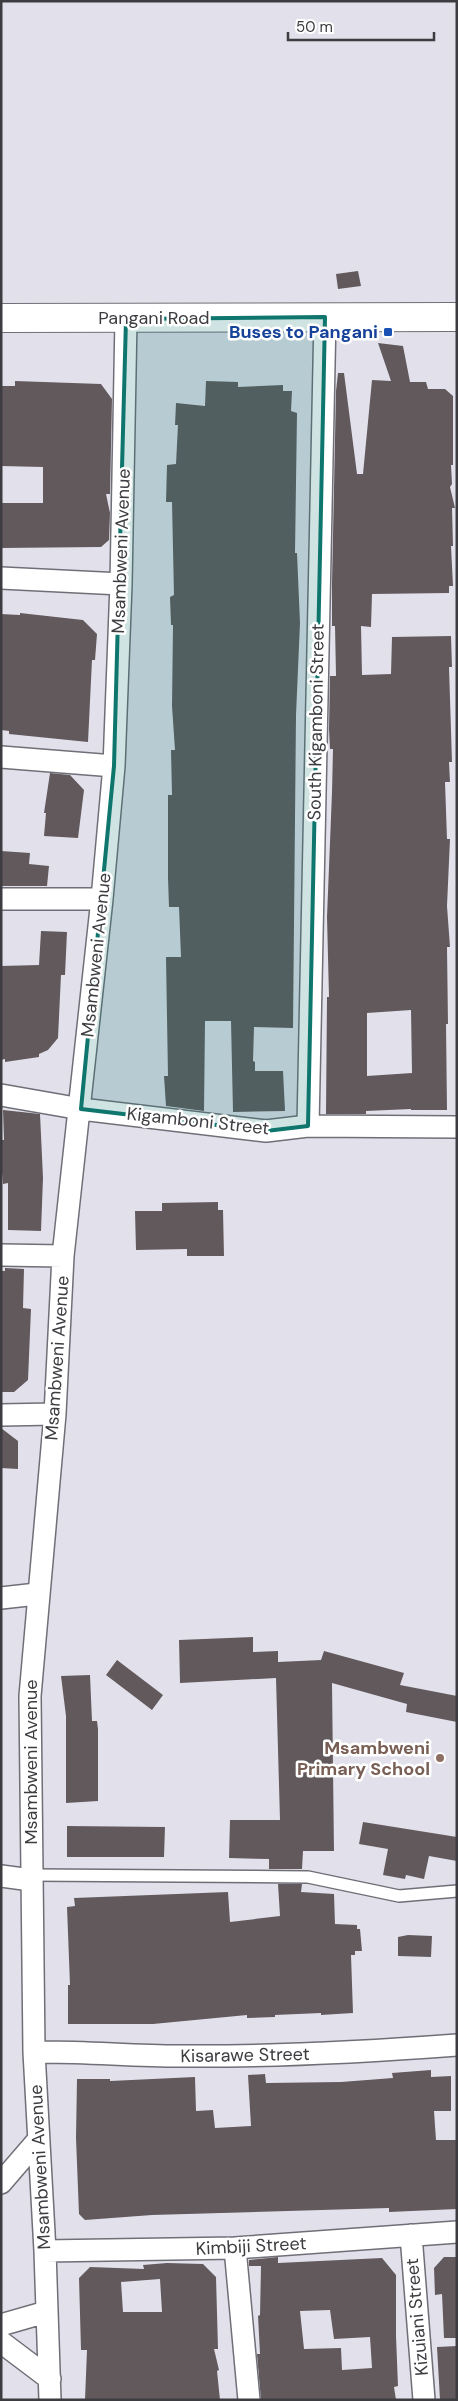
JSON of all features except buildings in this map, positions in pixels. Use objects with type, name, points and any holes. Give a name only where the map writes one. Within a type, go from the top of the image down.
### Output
[{"type":"main road","name":"Pangani Road","points":[[1,318],[457,317]]},
{"type":"street","name":"South Kigamboni Street","points":[[308,1126],[325,317]]},
{"type":"street","name":"Msambweni Avenue","points":[[50,2390],[45,2251],[34,2052],[30,1696],[55,1414],[63,1256],[81,1108],[114,766],[121,584],[126,319]]},
{"type":"street","points":[[1,578],[121,584]]},
{"type":"street","points":[[1,757],[114,766]]},
{"type":"street","points":[[1,899],[102,899]]},
{"type":"street","name":"Kigamboni Street","points":[[1,1095],[81,1108],[266,1131],[308,1126],[457,1127]]},
{"type":"street","points":[[1,1254],[63,1256]]},
{"type":"street","points":[[1,1415],[55,1414]]},
{"type":"street","points":[[1,1598],[38,1594]]},
{"type":"street","points":[[1,1876],[31,1878]]},
{"type":"street","name":"Kisarawe Street","points":[[34,2052],[81,2051],[178,2056],[306,2054],[457,2045]]},
{"type":"street","points":[[1,2183],[38,2140]]},
{"type":"street","name":"Kimbiji Street","points":[[45,2251],[235,2248],[457,2232]]},
{"type":"street","name":"Kizuiani Street","points":[[410,2235],[424,2400]]},
{"type":"street","points":[[235,2248],[248,2400]]},
{"type":"street","points":[[1,2325],[46,2312]]},
{"type":"street","points":[[1,2342],[50,2390]]},
{"type":"lane","points":[[31,1878],[308,1877],[399,1896],[457,1892]]},
{"type":"highlighted area","points":[[325,317],[308,1126],[266,1131],[81,1109],[114,766],[126,319]]},
{"type":"place","name":"Buses to Pangani","points":[[388,332]]},
{"type":"place","name":"Msambweni Primary School","points":[[440,1758]]}]
